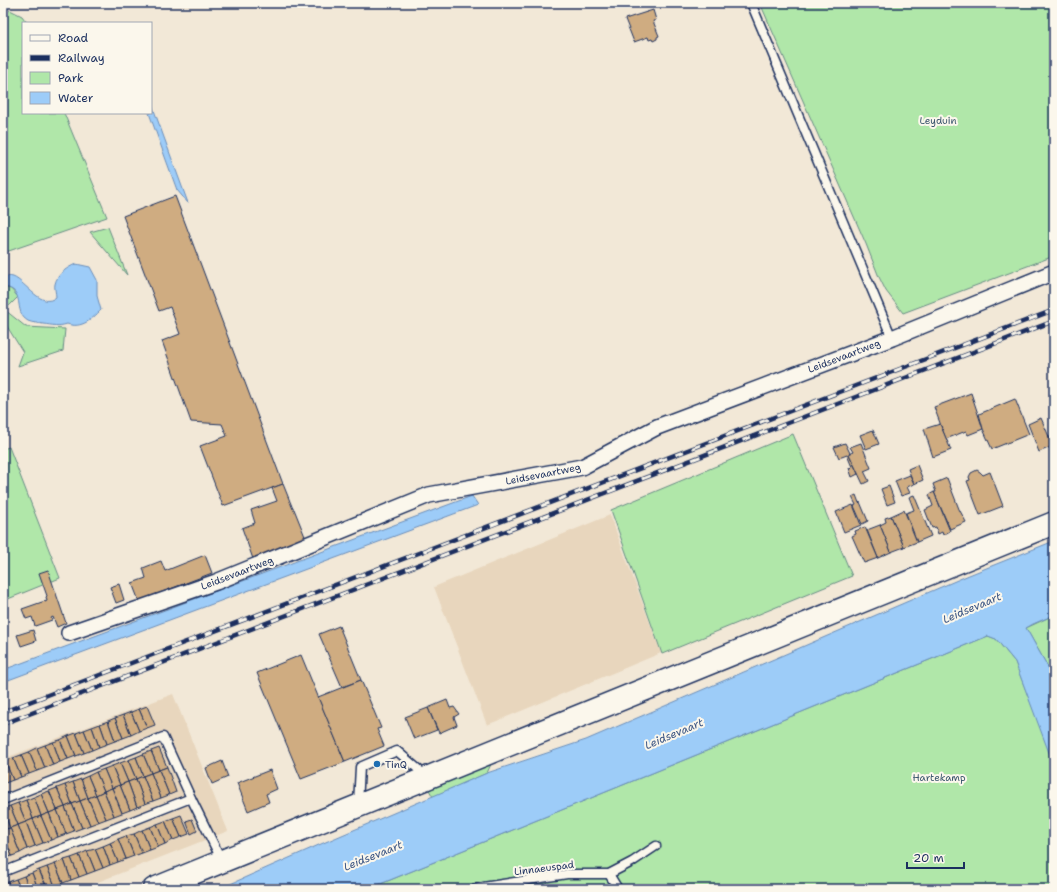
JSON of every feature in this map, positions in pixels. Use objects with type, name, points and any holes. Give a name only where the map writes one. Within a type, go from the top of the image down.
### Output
[{"type":"street","name":"Leidsevaartweg","points":[[69,633],[216,582],[429,495],[582,467],[657,427],[892,338],[1054,272]]},
{"type":"street","points":[[154,889],[1054,523]]},
{"type":"lane","points":[[751,3],[892,338]]},
{"type":"lane","points":[[3,800],[163,737],[222,862]]},
{"type":"lane","points":[[358,806],[360,767],[397,750],[428,778]]},
{"type":"lane","points":[[3,872],[191,798]]},
{"type":"lane","name":"Linnaeuspad","points":[[474,889],[567,874],[609,874],[632,862],[656,846]]},
{"type":"lane","points":[[609,874],[618,889]]},
{"type":"shaded area","points":[[610,515],[661,653],[487,725],[434,587]]},
{"type":"shaded area","points":[[173,694],[228,831],[80,889],[3,889],[3,759]]},
{"type":"green space","name":"Leyduin","points":[[760,3],[1054,3],[1054,256],[903,313],[886,291],[879,277],[866,244]]},
{"type":"green space","points":[[10,10],[22,16],[26,22],[22,22],[22,114],[64,114],[107,217],[3,253],[3,13]]},
{"type":"green space","points":[[108,227],[127,275],[90,232]]},
{"type":"green space","points":[[3,287],[11,289],[18,297],[5,310],[26,327],[65,329],[63,351],[18,366],[23,352],[3,320]]},
{"type":"green space","points":[[793,434],[852,576],[662,654],[611,510]]},
{"type":"green space","points":[[9,447],[60,578],[3,601],[3,449]]},
{"type":"green space","points":[[1054,615],[1054,683],[1049,669],[1026,628]]},
{"type":"green space","name":"Hartekamp","points":[[988,636],[996,639],[1015,662],[1054,763],[1054,889],[368,889]]},
{"type":"green space","points":[[492,762],[487,773],[433,797],[428,788]]},
{"type":"water","points":[[152,105],[188,203],[177,190],[149,114],[152,114]]},
{"type":"water","points":[[76,264],[90,267],[97,280],[97,296],[101,310],[90,320],[82,324],[55,326],[28,321],[23,317],[15,292],[3,287],[3,277],[13,277],[40,298],[51,300],[56,297],[55,285],[60,274]]},
{"type":"water","points":[[472,496],[478,505],[3,682],[3,670]]},
{"type":"water","name":"Leidsevaart","points":[[1054,541],[1054,615],[1026,628],[1049,669],[1054,683],[1054,766],[1015,662],[996,639],[988,636],[368,889],[219,889],[487,773],[586,740],[969,575]]},
{"type":"building","points":[[653,10],[656,20],[653,21],[659,36],[653,41],[652,39],[649,40],[648,37],[634,42],[625,19]]},
{"type":"building","points":[[175,196],[283,484],[223,506],[200,446],[227,436],[222,424],[191,422],[162,341],[180,334],[170,307],[159,311],[123,216]]},
{"type":"building","points":[[971,393],[983,429],[968,435],[966,431],[946,439],[934,407]]},
{"type":"building","points":[[1015,399],[1029,434],[992,449],[983,429],[979,414]]},
{"type":"building","points":[[1041,418],[1050,439],[1054,437],[1054,449],[1053,446],[1039,452],[1028,424]]},
{"type":"building","points":[[940,424],[951,450],[933,457],[924,429]]},
{"type":"building","points":[[873,430],[879,444],[866,449],[860,435]]},
{"type":"building","points":[[845,443],[858,474],[852,477],[849,468],[852,467],[847,455],[839,458],[834,447]]},
{"type":"building","points":[[861,443],[871,468],[864,471],[869,481],[863,484],[849,454],[853,452],[850,447]]},
{"type":"building","points":[[917,465],[923,480],[914,484],[908,469]]},
{"type":"building","points":[[977,470],[983,475],[990,472],[1003,506],[980,515],[967,481],[970,480],[969,477],[971,473]]},
{"type":"building","points":[[910,475],[914,484],[907,487],[910,493],[901,496],[895,481]]},
{"type":"building","points":[[947,478],[959,509],[966,522],[950,529],[934,492],[936,492],[933,484]]},
{"type":"building","points":[[283,484],[306,539],[253,559],[242,528],[255,523],[251,510],[277,501],[272,488]]},
{"type":"building","points":[[889,486],[895,502],[887,505],[881,489]]},
{"type":"building","points":[[934,492],[950,531],[943,535],[942,532],[938,534],[936,527],[932,528],[925,510],[933,506],[929,495]]},
{"type":"building","points":[[856,495],[868,521],[862,524],[854,506],[856,505],[852,497]]},
{"type":"building","points":[[914,495],[931,536],[917,542],[906,513],[914,510],[909,497]]},
{"type":"building","points":[[853,505],[861,525],[844,532],[836,512]]},
{"type":"building","points":[[904,510],[917,542],[904,547],[891,516]]},
{"type":"building","points":[[891,516],[904,547],[891,552],[880,525],[886,522],[885,518]]},
{"type":"building","points":[[880,525],[891,552],[878,558],[867,530]]},
{"type":"building","points":[[865,527],[878,558],[864,563],[852,536],[856,534],[855,531]]},
{"type":"building","points":[[205,555],[212,573],[139,601],[132,583],[146,578],[143,568],[161,561],[165,571]]},
{"type":"building","points":[[48,570],[66,623],[57,627],[53,617],[51,618],[52,620],[35,626],[32,617],[26,619],[22,609],[47,601],[47,596],[39,573]]},
{"type":"building","points":[[119,584],[124,600],[116,603],[110,587]]},
{"type":"building","points":[[339,626],[361,680],[342,687],[319,634]]},
{"type":"building","points":[[33,630],[36,641],[21,646],[17,635]]},
{"type":"building","points":[[301,655],[345,762],[301,779],[257,673]]},
{"type":"building","points":[[361,680],[381,728],[377,729],[384,746],[345,762],[318,697]]},
{"type":"building","points":[[447,700],[450,708],[454,707],[459,714],[454,717],[457,725],[439,733],[428,708]]},
{"type":"building","points":[[147,706],[155,725],[147,728],[139,709]]},
{"type":"building","points":[[428,708],[437,730],[414,739],[405,717]]},
{"type":"building","points":[[139,709],[147,728],[139,731],[131,712]]},
{"type":"building","points":[[131,712],[139,731],[131,735],[123,715]]},
{"type":"building","points":[[123,715],[131,735],[123,738],[115,718]]},
{"type":"building","points":[[115,718],[123,738],[115,741],[108,721]]},
{"type":"building","points":[[108,721],[115,741],[107,744],[100,724]]},
{"type":"building","points":[[100,724],[107,744],[99,747],[92,727]]},
{"type":"building","points":[[92,727],[99,747],[92,750],[84,730]]},
{"type":"building","points":[[84,730],[92,750],[84,753],[76,733]]},
{"type":"building","points":[[76,733],[84,753],[76,756],[68,736]]},
{"type":"building","points":[[68,736],[76,756],[68,759],[60,740]]},
{"type":"building","points":[[60,740],[68,759],[60,762],[53,742]]},
{"type":"building","points":[[53,742],[60,762],[53,765],[45,745]]},
{"type":"building","points":[[45,745],[53,765],[45,768],[37,748]]},
{"type":"building","points":[[37,748],[45,768],[37,771],[29,752]]},
{"type":"building","points":[[159,748],[167,767],[159,770],[151,751]]},
{"type":"building","points":[[151,751],[159,770],[151,773],[143,754]]},
{"type":"building","points":[[29,752],[37,771],[29,774],[21,755]]},
{"type":"building","points":[[143,754],[151,773],[143,776],[136,757]]},
{"type":"building","points":[[21,755],[29,774],[21,777],[13,758]]},
{"type":"building","points":[[136,757],[143,776],[136,779],[128,760]]},
{"type":"building","points":[[13,758],[21,777],[13,780],[5,761]]},
{"type":"building","points":[[128,760],[136,779],[128,782],[120,763]]},
{"type":"building","points":[[5,761],[13,780],[5,783],[3,778],[3,762]]},
{"type":"building","points":[[222,761],[228,777],[212,784],[206,768]]},
{"type":"building","points":[[120,763],[128,782],[120,785],[112,766]]},
{"type":"building","points":[[112,766],[120,785],[112,788],[104,769]]},
{"type":"building","points":[[167,767],[176,792],[169,795],[159,770]]},
{"type":"building","points":[[104,769],[112,788],[104,791],[96,772]]},
{"type":"building","points":[[159,770],[169,795],[161,798],[151,773]]},
{"type":"building","points":[[270,770],[277,789],[266,794],[269,802],[248,811],[237,783]]},
{"type":"building","points":[[96,772],[104,791],[96,795],[88,776]]},
{"type":"building","points":[[151,773],[161,798],[153,801],[143,776]]},
{"type":"building","points":[[88,776],[96,795],[88,798],[81,779]]},
{"type":"building","points":[[143,776],[153,801],[145,804],[136,779]]},
{"type":"building","points":[[81,779],[88,798],[80,801],[73,782]]},
{"type":"building","points":[[136,779],[145,804],[137,807],[128,782]]},
{"type":"building","points":[[73,782],[80,801],[72,804],[65,785]]},
{"type":"building","points":[[128,782],[137,807],[130,810],[120,785]]},
{"type":"building","points":[[65,785],[72,804],[65,807],[57,788]]},
{"type":"building","points":[[120,785],[130,810],[122,813],[112,788]]},
{"type":"building","points":[[57,788],[65,807],[57,810],[49,791]]},
{"type":"building","points":[[112,788],[122,813],[114,816],[104,791]]},
{"type":"building","points":[[49,791],[57,810],[49,813],[41,794]]},
{"type":"building","points":[[104,791],[114,816],[106,819],[96,795]]},
{"type":"building","points":[[41,794],[49,813],[41,816],[34,797]]},
{"type":"building","points":[[96,795],[106,819],[98,822],[88,798]]},
{"type":"building","points":[[34,797],[41,816],[33,819],[26,800]]},
{"type":"building","points":[[88,798],[98,822],[90,825],[80,801]]},
{"type":"building","points":[[26,800],[33,819],[26,822],[18,803]]},
{"type":"building","points":[[80,801],[90,825],[82,828],[72,804]]},
{"type":"building","points":[[18,803],[26,822],[18,825],[10,806]]},
{"type":"building","points":[[72,804],[82,828],[74,831],[65,807]]},
{"type":"building","points":[[10,806],[18,825],[10,828],[3,809]]},
{"type":"building","points":[[65,807],[74,831],[66,834],[57,810]]},
{"type":"building","points":[[57,810],[66,834],[58,837],[49,813]]},
{"type":"building","points":[[3,811],[10,828],[3,830]]},
{"type":"building","points":[[49,813],[58,837],[51,840],[41,816]]},
{"type":"building","points":[[181,815],[189,834],[181,837],[173,818]]},
{"type":"building","points":[[41,816],[51,840],[43,843],[33,819]]},
{"type":"building","points":[[173,818],[181,837],[173,840],[165,821]]},
{"type":"building","points":[[33,819],[43,843],[35,846],[26,822]]},
{"type":"building","points":[[192,819],[197,831],[191,834],[186,821]]},
{"type":"building","points":[[165,821],[173,840],[165,844],[157,824]]},
{"type":"building","points":[[26,822],[35,846],[27,849],[18,825]]},
{"type":"building","points":[[157,824],[165,844],[158,847],[150,827]]},
{"type":"building","points":[[18,825],[27,849],[20,853],[10,828]]},
{"type":"building","points":[[150,827],[158,847],[150,850],[142,830]]},
{"type":"building","points":[[10,828],[20,853],[12,856],[3,834],[3,830]]},
{"type":"building","points":[[142,830],[150,850],[142,853],[134,834]]},
{"type":"building","points":[[3,834],[12,856],[4,859],[3,857]]},
{"type":"building","points":[[134,834],[142,853],[134,856],[126,836]]},
{"type":"building","points":[[126,836],[134,856],[126,859],[118,839]]},
{"type":"building","points":[[118,839],[126,859],[118,862],[110,843]]},
{"type":"building","points":[[110,843],[118,862],[110,865],[103,846]]},
{"type":"building","points":[[103,846],[110,865],[103,868],[95,849]]},
{"type":"building","points":[[95,849],[103,868],[95,871],[87,851]]},
{"type":"building","points":[[87,851],[95,871],[87,874],[79,855]]},
{"type":"building","points":[[79,855],[87,874],[79,877],[71,858]]},
{"type":"building","points":[[71,858],[79,877],[71,880],[64,860]]},
{"type":"building","points":[[64,860],[71,880],[63,883],[55,864]]},
{"type":"building","points":[[55,864],[63,883],[55,886],[47,867]]},
{"type":"building","points":[[47,867],[55,886],[48,889],[39,870]]},
{"type":"building","points":[[39,870],[47,889],[38,889],[32,873]]},
{"type":"building","points":[[32,873],[38,889],[29,889],[24,876]]},
{"type":"building","points":[[24,876],[29,889],[20,889],[16,879]]},
{"type":"building","points":[[16,879],[20,889],[11,889],[8,882]]},
{"type":"building","points":[[8,882],[11,889],[3,889],[3,884]]},
{"type":"railway","points":[[3,712],[1054,310]]},
{"type":"railway","points":[[3,724],[1054,321]]},
{"type":"place","name":"TinQ","points":[[377,764]]}]
